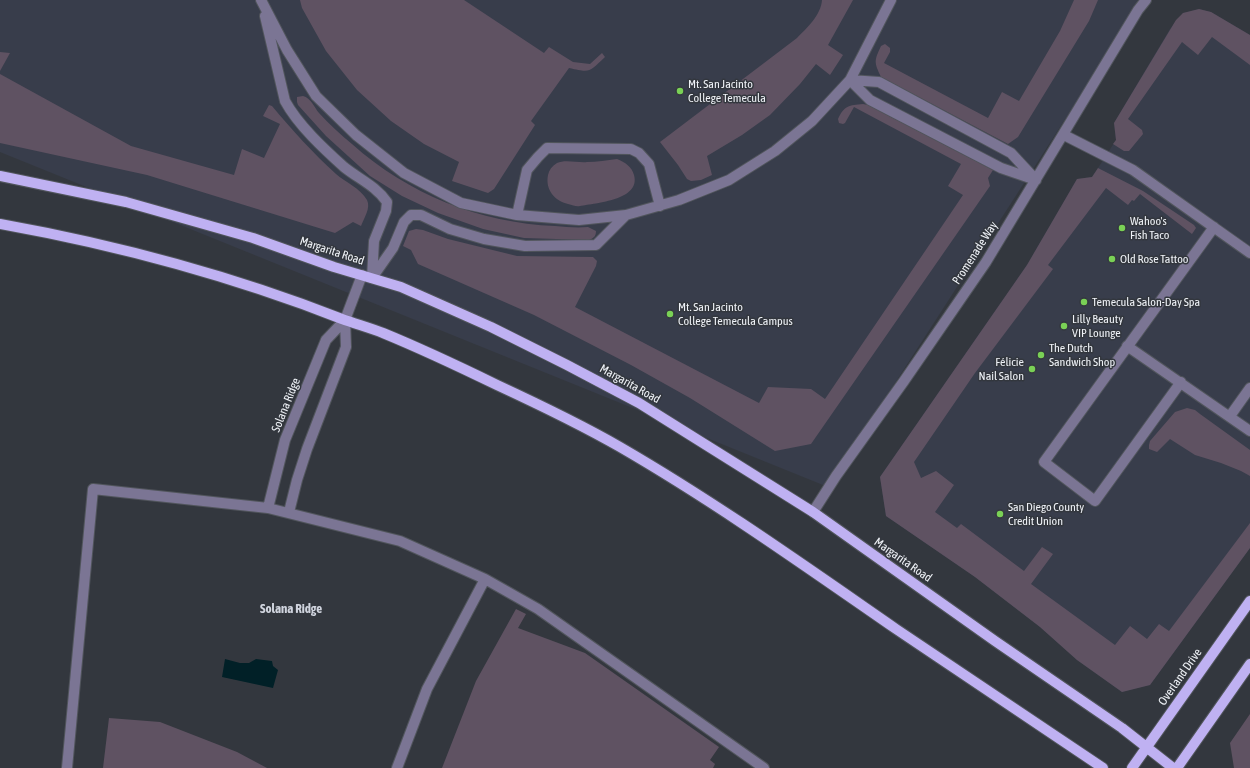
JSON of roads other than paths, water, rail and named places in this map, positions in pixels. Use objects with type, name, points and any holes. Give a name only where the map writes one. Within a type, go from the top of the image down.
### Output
[{"type":"main road","name":"Margarita Road","points":[[0,176],[126,202],[253,238],[334,267],[401,287],[491,327],[568,364],[639,403],[813,512],[995,641],[1122,728],[1173,768]]},
{"type":"main road","points":[[0,224],[125,250],[196,269],[312,307],[382,332],[538,404],[618,446],[690,490],[792,557],[967,678],[1103,768]]},
{"type":"main road","name":"Overland Drive","points":[[1132,768],[1250,601]]},
{"type":"main road","points":[[1177,768],[1250,664]]},
{"type":"street","points":[[261,0],[285,101],[291,111],[314,138],[345,168],[381,193],[387,202],[386,211],[374,241],[372,278]]},
{"type":"street","points":[[261,0],[287,50],[316,96],[356,135],[404,173],[461,203],[517,215],[579,220],[626,215],[679,200],[729,180],[775,150],[812,121],[850,80],[891,0]]},
{"type":"street","name":"Promenade Way","points":[[813,512],[836,476],[986,262],[1138,10],[1146,0]]},
{"type":"street","points":[[850,80],[878,82],[1011,153],[1036,180]]},
{"type":"street","points":[[850,80],[870,100],[1001,168],[1036,180]]},
{"type":"street","points":[[1064,135],[1133,170],[1250,252]]},
{"type":"street","points":[[517,215],[527,170],[547,148],[631,149],[639,153],[649,164],[660,206]]},
{"type":"street","points":[[372,278],[393,248],[404,222],[411,215],[421,215],[450,229],[484,239],[525,246],[596,245],[626,215]]},
{"type":"street","points":[[1181,382],[1095,501],[1044,462],[1214,227]]},
{"type":"street","name":"Solana Ridge","points":[[289,512],[303,461],[346,347],[345,320],[362,275]]},
{"type":"street","name":"Solana Ridge","points":[[268,508],[285,440],[326,340],[345,320]]},
{"type":"street","points":[[1127,346],[1250,431]]},
{"type":"street","points":[[1230,416],[1250,388]]},
{"type":"street","points":[[67,768],[93,489],[268,508],[400,540],[485,579],[538,609],[763,768]]},
{"type":"street","points":[[397,768],[427,689],[485,579]]},
{"type":"place","name":"Mt. San Jacinto College Temecula","points":[[680,91]]},
{"type":"place","name":"Wahoo's Fish Taco","points":[[1122,228]]},
{"type":"place","name":"Old Rose Tattoo","points":[[1112,259]]},
{"type":"place","name":"Temecula Salon-Day Spa","points":[[1084,302]]},
{"type":"place","name":"Mt. San Jacinto College Temecula Campus","points":[[670,314]]},
{"type":"place","name":"Lilly Beauty VIP Lounge","points":[[1064,326]]},
{"type":"place","name":"The Dutch Sandwich Shop","points":[[1041,355]]},
{"type":"place","name":"Félicie Nail Salon","points":[[1032,369]]},
{"type":"place","name":"San Diego County Credit Union","points":[[1000,514]]},
{"type":"district","name":"Solana Ridge","points":[[291,609]]}]
